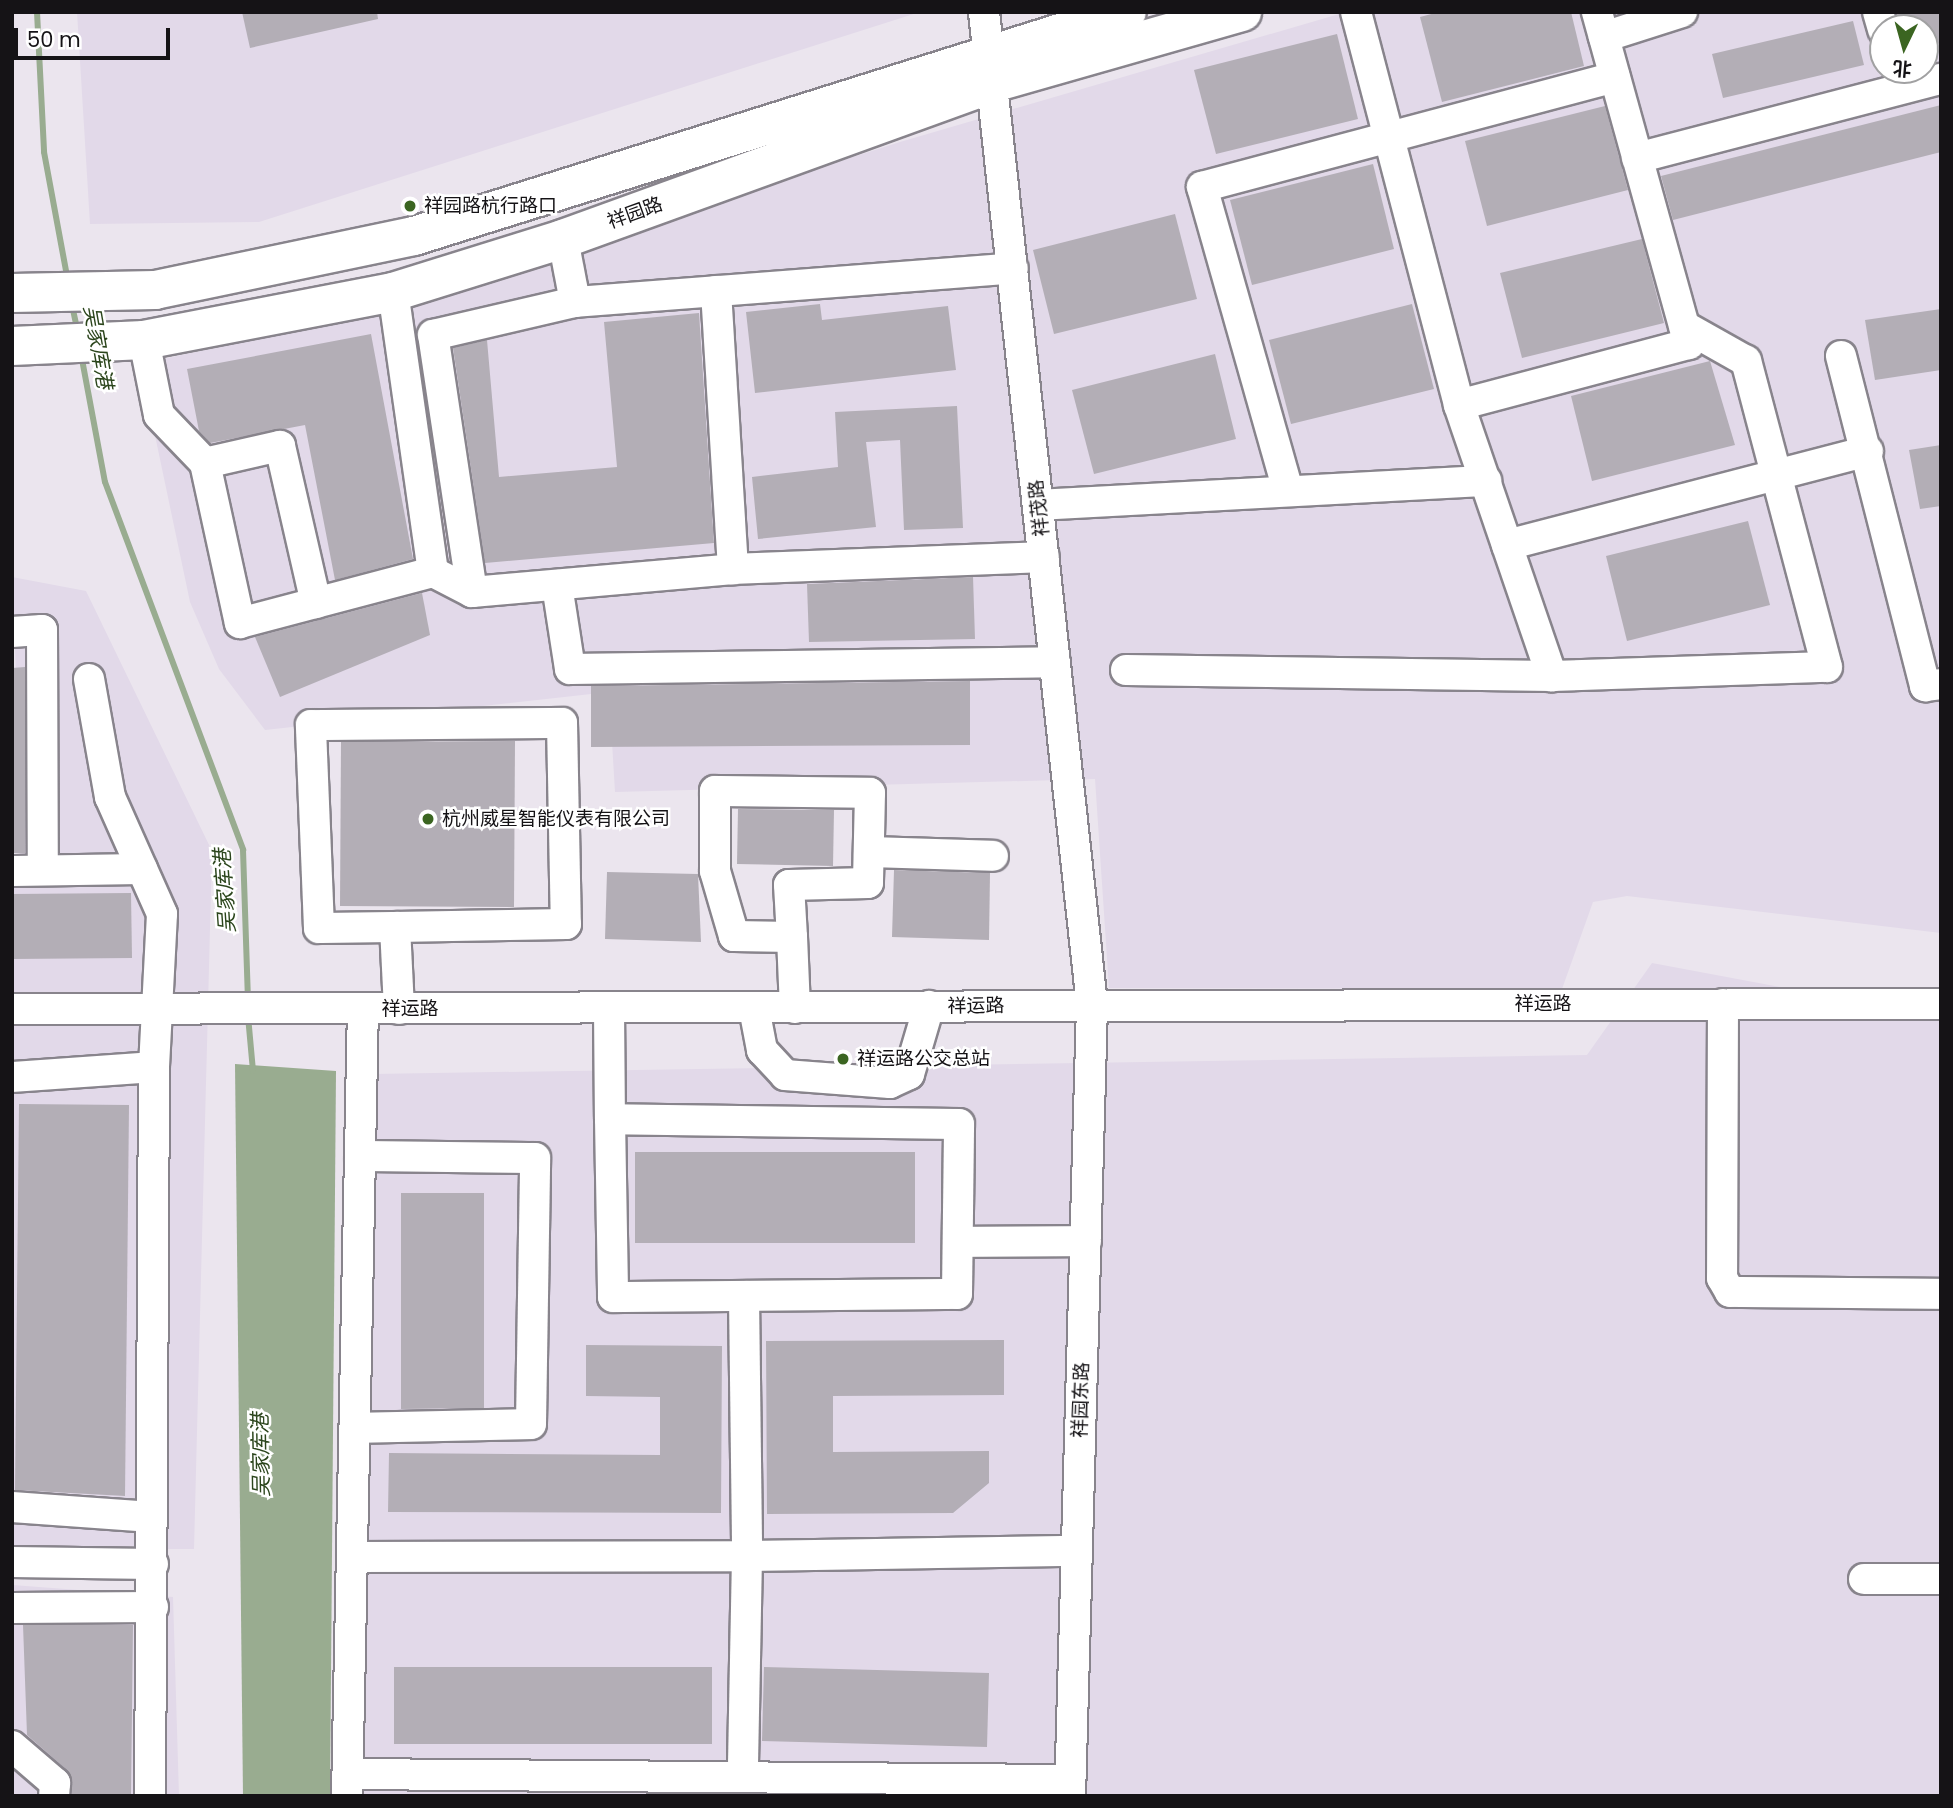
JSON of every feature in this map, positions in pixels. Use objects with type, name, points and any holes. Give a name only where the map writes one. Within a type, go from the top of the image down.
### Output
[{"type":"main road","name":"祥园路","points":[[12,346],[144,340],[393,292],[562,239],[1127,12]]},
{"type":"main road","name":"祥园路","points":[[12,293],[155,290],[369,248],[991,67],[1242,12]]},
{"type":"street","name":"祥茂路","points":[[984,12],[1092,1005]]},
{"type":"street","points":[[1356,12],[1459,405],[1552,676]]},
{"type":"street","points":[[1459,405],[1689,344],[1601,24],[1682,12]]},
{"type":"street","points":[[1287,487],[1202,187],[1615,77]]},
{"type":"street","points":[[1637,159],[1884,84]]},
{"type":"street","points":[[562,239],[575,302]]},
{"type":"street","points":[[472,592],[433,335],[575,302],[1013,268]]},
{"type":"street","points":[[716,291],[733,569]]},
{"type":"street","points":[[393,292],[433,572]]},
{"type":"street","points":[[1126,670],[1552,676],[1828,667],[1746,362],[1684,326]]},
{"type":"street","points":[[144,340],[159,415],[205,463],[240,623],[433,572],[472,592],[733,569],[1044,557]]},
{"type":"street","points":[[1841,356],[1868,451],[1925,685],[1941,684]]},
{"type":"street","points":[[205,463],[280,446],[316,603]]},
{"type":"street","points":[[1507,545],[1868,451]]},
{"type":"street","points":[[1038,505],[1287,487],[1486,481]]},
{"type":"street","points":[[557,585],[570,669],[1055,662]]},
{"type":"street","points":[[12,632],[42,630],[43,866]]},
{"type":"street","points":[[89,679],[110,797],[162,914],[153,1067],[153,1606],[150,1796]]},
{"type":"street","points":[[562,723],[566,924],[395,926],[319,928],[311,725],[562,723]]},
{"type":"street","points":[[792,937],[734,936],[715,871],[715,791],[870,793],[868,883],[789,884],[792,937],[795,1008]]},
{"type":"street","points":[[869,852],[993,856]]},
{"type":"street","points":[[12,871],[43,866],[142,869]]},
{"type":"street","points":[[395,926],[399,1009]]},
{"type":"street","points":[[1723,1004],[1722,1278],[1730,1292],[1941,1294]]},
{"type":"street","name":"祥运路","points":[[12,1009],[1941,1004]]},
{"type":"street","name":"祥园东路","points":[[1070,1788],[1092,1005]]},
{"type":"street","points":[[754,1008],[762,1050],[785,1074],[890,1083],[909,1074],[929,1006]]},
{"type":"street","points":[[363,1009],[348,1785],[687,1785],[743,1773],[1070,1788]]},
{"type":"street","points":[[609,1009],[610,1119],[613,1297],[957,1294],[959,1124],[610,1119]]},
{"type":"street","points":[[12,1077],[153,1067]]},
{"type":"street","points":[[355,1428],[531,1424],[535,1158],[360,1156]]},
{"type":"street","points":[[958,1242],[1086,1241]]},
{"type":"street","points":[[743,1773],[747,1556],[744,1296]]},
{"type":"street","points":[[12,1507],[152,1517]]},
{"type":"street","points":[[352,1556],[747,1556],[1077,1551]]},
{"type":"street","points":[[12,1562],[153,1564]]},
{"type":"street","points":[[1864,1579],[1941,1579]]},
{"type":"street","points":[[12,1608],[153,1606]]},
{"type":"street","points":[[12,1746],[55,1783],[54,1796]]},
{"type":"shaded area","points":[[77,12],[920,12],[259,222],[90,224]]},
{"type":"shaded area","points":[[1346,12],[1941,12],[1941,933],[1627,896],[1593,902],[1562,989],[1109,988],[1095,779],[615,792],[609,692],[265,730],[219,669],[190,602],[140,364],[340,321],[900,142]]},
{"type":"shaded area","points":[[12,577],[86,591],[212,851],[194,1549],[12,1549],[12,873],[23,845]]},
{"type":"shaded area","points":[[1652,963],[1941,1017],[1941,1796],[364,1796],[373,1074],[1587,1055]]},
{"type":"shaded area","points":[[12,1585],[173,1597],[179,1796],[12,1796]]},
{"type":"water","points":[[235,1064],[336,1071],[330,1796],[243,1796]]},
{"type":"building","points":[[242,12],[377,12],[378,19],[250,48]]},
{"type":"building","points":[[1439,12],[1571,12],[1584,66],[1442,102],[1420,17]]},
{"type":"building","points":[[1941,12],[1941,43],[1939,14],[1896,14]]},
{"type":"building","points":[[1853,21],[1864,65],[1723,98],[1712,54]]},
{"type":"building","points":[[1337,34],[1358,119],[1216,154],[1194,70]]},
{"type":"building","points":[[1941,105],[1941,152],[1673,220],[1661,176]]},
{"type":"building","points":[[1605,106],[1628,190],[1487,226],[1465,141]]},
{"type":"building","points":[[1373,164],[1394,249],[1252,285],[1230,200]]},
{"type":"building","points":[[1175,214],[1197,299],[1054,334],[1033,250]]},
{"type":"building","points":[[1642,239],[1664,323],[1522,358],[1500,273]]},
{"type":"building","points":[[820,304],[822,320],[948,306],[956,370],[755,393],[746,312]]},
{"type":"building","points":[[1412,304],[1434,389],[1291,424],[1269,340]]},
{"type":"building","points":[[1941,309],[1941,370],[1875,380],[1865,320]]},
{"type":"building","points":[[699,313],[714,543],[485,563],[453,348],[487,340],[499,477],[617,467],[604,322]]},
{"type":"building","points":[[371,334],[413,559],[335,580],[305,425],[210,443],[199,431],[187,369]]},
{"type":"building","points":[[1215,354],[1236,439],[1094,474],[1072,390]]},
{"type":"building","points":[[1710,361],[1735,445],[1592,481],[1571,396]]},
{"type":"building","points":[[957,406],[963,528],[904,530],[900,440],[866,442],[876,527],[758,539],[752,477],[838,467],[835,412]]},
{"type":"building","points":[[1941,445],[1941,506],[1920,509],[1909,450]]},
{"type":"building","points":[[1748,521],[1770,605],[1627,641],[1606,556]]},
{"type":"building","points":[[973,577],[975,639],[809,642],[807,584]]},
{"type":"building","points":[[422,593],[430,635],[280,697],[255,637]]},
{"type":"building","points":[[25,667],[25,853],[12,853],[12,668]]},
{"type":"building","points":[[970,681],[970,745],[591,747],[591,686]]},
{"type":"building","name":"杭州威星智能仪表有限公司","points":[[515,741],[514,907],[340,906],[341,742]]},
{"type":"building","points":[[738,809],[834,810],[833,866],[737,864]]},
{"type":"building","points":[[894,870],[990,873],[989,940],[892,937]]},
{"type":"building","points":[[607,872],[698,874],[701,942],[605,939]]},
{"type":"building","points":[[131,893],[132,958],[12,959],[12,894]]},
{"type":"building","points":[[19,1104],[129,1105],[125,1496],[15,1490]]},
{"type":"building","points":[[635,1152],[915,1152],[915,1243],[635,1243]]},
{"type":"building","points":[[401,1193],[484,1193],[484,1408],[401,1409]]},
{"type":"building","points":[[1004,1340],[1004,1395],[833,1396],[833,1452],[989,1451],[989,1483],[953,1513],[767,1514],[766,1341]]},
{"type":"building","points":[[586,1345],[722,1346],[721,1513],[388,1512],[389,1453],[660,1455],[660,1397],[586,1396]]},
{"type":"building","points":[[23,1625],[133,1625],[131,1796],[72,1796],[67,1770],[27,1735]]},
{"type":"building","points":[[394,1667],[712,1667],[712,1744],[394,1744]]},
{"type":"building","points":[[764,1667],[989,1673],[987,1747],[762,1741]]},
{"type":"waterway","name":"吴家库港","points":[[37,12],[44,152],[68,281]]},
{"type":"waterway","name":"吴家库港","points":[[72,305],[77,329]]},
{"type":"waterway","name":"吴家库港","points":[[81,354],[105,482],[243,850],[248,1002]]},
{"type":"waterway","name":"吴家库港","points":[[248,1016],[253,1071]]},
{"type":"place","name":"祥园路杭行路口","points":[[410,206]]},
{"type":"place","name":"杭州威星智能仪表有限公司","points":[[428,819]]},
{"type":"place","name":"祥运路公交总站","points":[[843,1059]]}]
